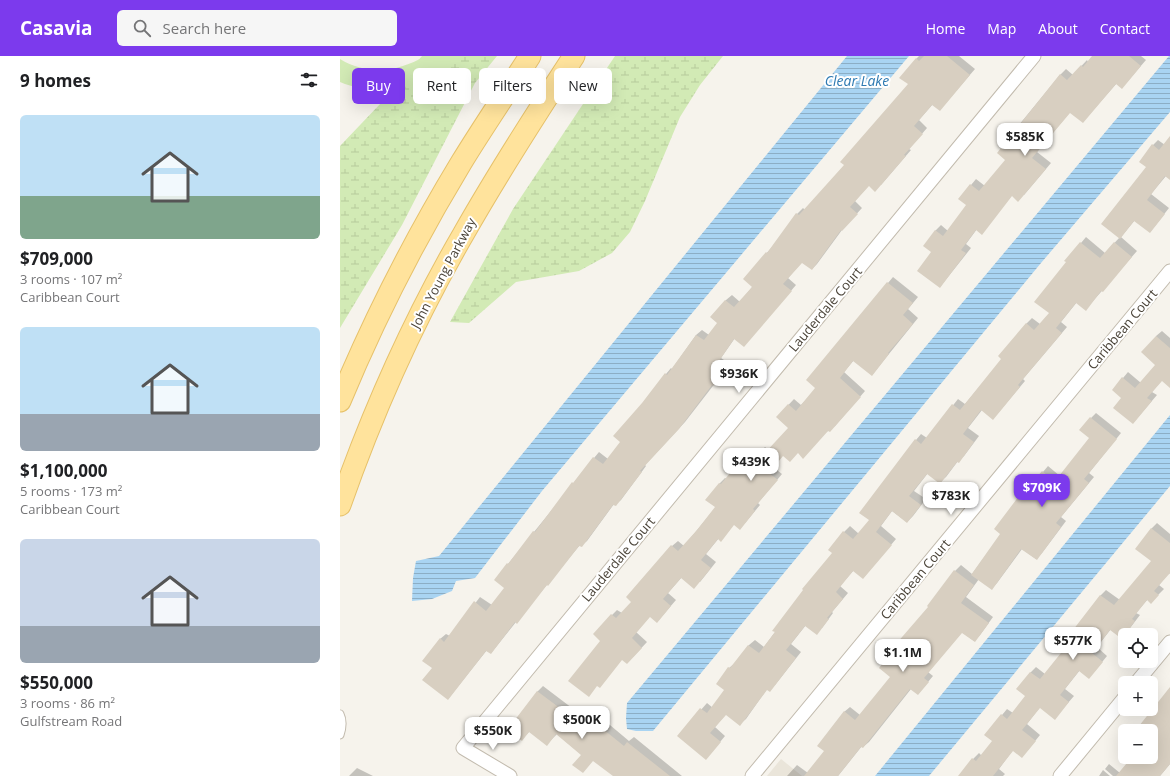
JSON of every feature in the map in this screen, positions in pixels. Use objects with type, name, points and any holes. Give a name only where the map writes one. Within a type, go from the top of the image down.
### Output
[{"type":"main road","points":[[340,401],[375,322],[422,232],[461,163],[530,56]]},
{"type":"main road","name":"John Young Parkway","points":[[340,505],[378,406],[430,297],[463,234],[493,183],[574,56]]},
{"type":"street","name":"Lauderdale Court","points":[[510,776],[463,748],[1034,56]]},
{"type":"street","name":"Caribbean Court","points":[[752,776],[1170,271]]},
{"type":"street","points":[[1142,676],[1170,642]]},
{"type":"street","points":[[1060,776],[1118,706]]},
{"type":"lane","points":[[340,714],[342,718],[342,731],[340,735]]},
{"type":"shaded area","points":[[781,759],[802,776],[767,776]]},
{"type":"green space","points":[[422,56],[497,56],[487,68],[479,68],[479,78],[471,91],[471,68],[413,68],[413,104],[464,104],[402,225],[340,328],[340,146],[380,104],[405,104],[405,75]]},
{"type":"green space","points":[[425,56],[455,56],[442,68],[413,68],[413,84],[405,87],[405,68],[394,68],[404,66]]},
{"type":"green space","points":[[615,56],[723,56],[700,85],[680,117],[645,201],[630,232],[612,253],[579,271],[516,282],[469,323],[450,322],[513,209],[583,104],[612,104],[612,68],[607,68]]},
{"type":"green space","points":[[340,59],[361,68],[352,68],[352,86],[340,82]]},
{"type":"water","name":"Clear Lake","points":[[847,56],[909,56],[542,491],[475,578],[456,581],[452,591],[432,599],[412,601],[413,578],[416,561],[439,556]]},
{"type":"water","points":[[1169,56],[1170,112],[1041,263],[653,731],[636,731],[627,729],[627,703]]},
{"type":"water","points":[[1170,415],[1170,486],[929,776],[875,776]]},
{"type":"building","points":[[924,56],[947,56],[970,75],[940,111],[932,105],[914,126],[923,134],[904,155],[906,156],[875,192],[869,186],[850,207],[858,214],[842,231],[841,230],[812,270],[802,263],[783,284],[792,291],[744,347],[734,339],[717,364],[725,369],[713,386],[712,385],[679,429],[640,471],[642,472],[616,506],[613,505],[582,547],[579,546],[517,624],[515,622],[491,654],[486,651],[448,700],[422,680],[432,668],[422,661],[440,638],[444,642],[474,601],[486,611],[504,588],[494,580],[507,563],[508,564],[533,531],[535,532],[572,482],[573,483],[593,457],[603,464],[620,442],[613,436],[642,403],[665,373],[667,375],[696,335],[704,340],[717,323],[710,317],[725,300],[734,307],[752,287],[743,279],[766,252],[767,253],[796,213],[799,215],[844,165],[840,162],[908,84],[899,78],[916,58],[919,61]]},
{"type":"building","points":[[1092,56],[1129,56],[1141,66],[1122,89],[1116,84],[1083,123],[1070,113],[1032,158],[1046,169],[1018,202],[1012,196],[982,235],[976,230],[961,250],[966,253],[940,288],[917,271],[931,252],[923,246],[935,230],[943,236],[966,205],[958,199],[970,184],[979,191],[1005,160],[997,153],[1060,74],[1067,80],[1081,65],[1083,67]]},
{"type":"building","points":[[1170,136],[1170,180],[1165,176],[1147,200],[1165,214],[1150,233],[1134,221],[1120,239],[1101,224],[1146,167],[1139,162],[1152,144],[1159,150]]},
{"type":"building","points":[[1080,242],[1100,258],[1114,242],[1132,257],[1103,292],[1101,291],[1086,311],[1076,303],[1056,328],[1062,333],[1018,385],[1020,387],[993,420],[981,410],[963,434],[974,442],[959,463],[957,462],[940,484],[927,474],[909,496],[921,505],[907,523],[892,511],[876,532],[892,545],[863,579],[853,571],[836,592],[843,599],[827,618],[829,619],[817,635],[805,626],[786,650],[796,658],[770,692],[767,690],[740,726],[726,715],[710,733],[721,742],[706,760],[677,736],[700,708],[707,713],[724,690],[716,684],[728,667],[730,668],[748,645],[759,653],[775,632],[772,631],[803,590],[802,589],[832,553],[828,550],[843,531],[853,539],[869,520],[859,513],[915,439],[921,444],[952,404],[960,410],[1001,359],[998,356],[1026,323],[1034,330],[1049,313],[1034,302]]},
{"type":"building","points":[[887,282],[913,303],[903,315],[913,324],[888,353],[889,354],[872,376],[853,361],[840,378],[861,397],[830,432],[828,431],[803,459],[798,453],[790,462],[783,456],[769,473],[778,480],[753,509],[755,511],[740,530],[734,525],[721,542],[718,539],[701,560],[711,568],[694,589],[681,578],[663,599],[671,606],[657,623],[650,617],[632,638],[642,648],[627,664],[622,660],[600,688],[597,686],[589,697],[568,681],[600,641],[593,634],[611,614],[616,618],[631,602],[626,597],[671,545],[678,551],[697,530],[715,507],[705,500],[719,483],[721,484],[744,456],[751,462],[759,452],[763,455],[788,428],[776,417],[788,404],[796,411],[815,388],[806,380]]},
{"type":"building","points":[[1156,336],[1170,348],[1170,388],[1162,381],[1147,398],[1152,401],[1133,424],[1113,408],[1121,398],[1112,390],[1122,377],[1135,388],[1155,365],[1141,352]]},
{"type":"building","points":[[1090,417],[1117,439],[1084,479],[1089,483],[1056,523],[1061,527],[1037,560],[1021,549],[992,590],[971,575],[1000,534],[994,529],[1019,496],[1020,497],[1042,471],[1055,481],[1089,438],[1079,430]]},
{"type":"building","points":[[1151,528],[1170,543],[1170,573],[1154,591],[1159,595],[1151,604],[1147,600],[1132,619],[1135,621],[1130,628],[1118,628],[1118,636],[1110,630],[1092,653],[1103,662],[1089,679],[1079,671],[1060,695],[1069,702],[1055,720],[1040,708],[1022,730],[1036,741],[1022,758],[1013,751],[993,776],[958,776],[972,758],[976,761],[992,741],[984,735],[1001,714],[1007,719],[1025,696],[1016,689],[1030,672],[1040,679],[1077,633],[1073,630],[1100,595],[1114,605],[1151,561],[1135,549]]},
{"type":"building","points":[[954,570],[974,585],[961,603],[989,623],[975,642],[962,633],[924,678],[929,682],[918,695],[910,689],[863,748],[861,747],[838,776],[804,776],[824,751],[817,746],[844,711],[855,720],[890,677],[879,668],[897,645],[896,644],[928,607],[927,606]]},
{"type":"building","points":[[1170,687],[1170,764],[1160,776],[1116,776],[1126,764],[1158,764],[1158,724],[1141,724],[1147,716],[1158,716],[1158,702]]},
{"type":"building","points":[[537,691],[592,732],[598,725],[624,746],[627,742],[670,776],[613,776],[593,761],[583,773],[572,765],[581,755],[556,734],[547,746],[529,732],[522,741],[508,729]]}]
